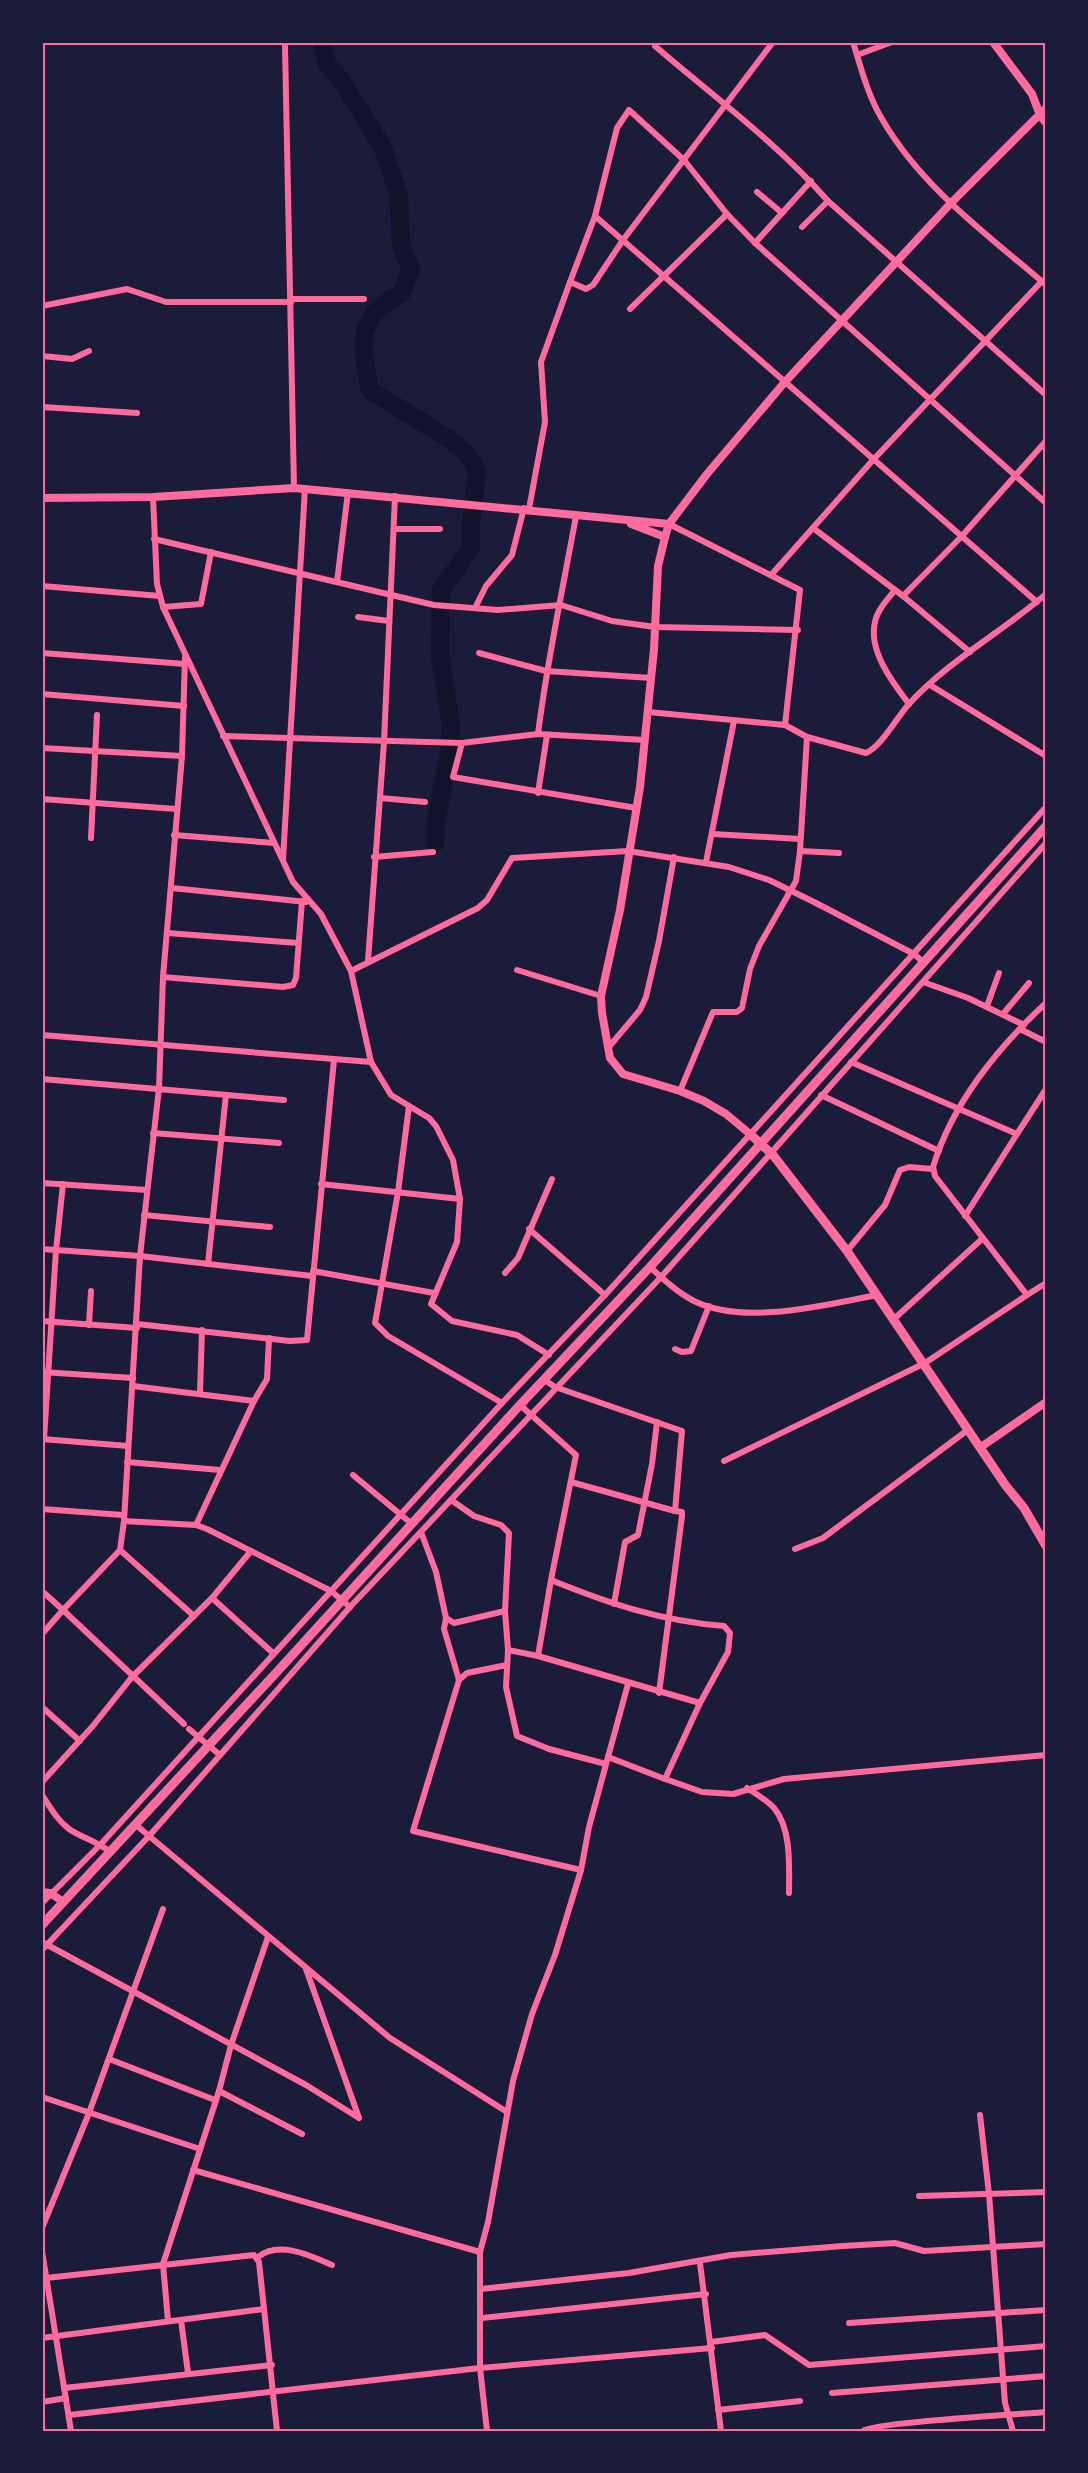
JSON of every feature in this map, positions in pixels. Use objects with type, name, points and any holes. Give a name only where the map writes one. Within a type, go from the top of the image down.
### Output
[{"type":"main road","points":[[42,1925],[543,1379],[650,1267],[1046,826]]},
{"type":"main road","points":[[750,1134],[769,1152],[847,1251],[895,1318],[1006,1486],[1031,1518],[1046,1546]]},
{"type":"street","points":[[656,42],[655,46],[811,181],[828,201],[1046,395]]},
{"type":"street","points":[[570,282],[581,288],[590,287],[773,42]]},
{"type":"street","points":[[772,574],[873,460],[1044,283],[951,203],[915,165],[882,120],[870,97],[853,42]]},
{"type":"street","points":[[857,55],[892,42]]},
{"type":"street","points":[[750,1134],[726,1113],[680,1091],[623,1074],[612,1062],[607,1048],[601,996],[620,910],[636,808],[648,712],[658,567],[669,524],[707,474],[784,383],[951,203],[1044,115],[1032,94],[993,42]]},
{"type":"street","points":[[285,46],[294,488]]},
{"type":"street","points":[[475,609],[486,586],[510,559],[526,508],[545,422],[541,362],[595,216],[617,128],[629,110],[684,160],[727,214],[755,243],[1046,503]]},
{"type":"street","points":[[755,243],[811,181]]},
{"type":"street","points":[[757,192],[782,213]]},
{"type":"street","points":[[802,227],[828,201]]},
{"type":"street","points":[[630,309],[727,214]]},
{"type":"street","points":[[595,216],[1036,602]]},
{"type":"street","points":[[42,306],[127,289],[166,302],[364,299]]},
{"type":"street","points":[[42,356],[72,359],[89,351]]},
{"type":"street","points":[[42,407],[137,413]]},
{"type":"street","points":[[903,596],[961,537],[1046,441]]},
{"type":"street","points":[[283,859],[305,488]]},
{"type":"street","points":[[42,498],[153,496],[305,488],[526,508],[576,516],[669,524],[800,590],[798,630],[785,725]]},
{"type":"street","points":[[337,582],[348,492]]},
{"type":"street","points":[[153,496],[154,539],[160,596],[185,661],[293,882],[306,902],[321,914],[351,971],[370,1062],[391,1095],[429,1118],[447,1143],[460,1199],[456,1248],[431,1299],[433,1307],[452,1321],[517,1335],[549,1355]]},
{"type":"street","points":[[368,962],[384,742],[395,496]]},
{"type":"street","points":[[538,734],[546,671],[561,605],[576,516]]},
{"type":"street","points":[[622,520],[665,537]]},
{"type":"street","points":[[813,528],[903,596],[970,652]]},
{"type":"street","points":[[394,529],[440,529]]},
{"type":"street","points":[[154,539],[434,605],[475,609],[561,605],[612,621],[655,627],[798,630]]},
{"type":"street","points":[[163,607],[201,604],[211,552]]},
{"type":"street","points":[[42,586],[160,596]]},
{"type":"street","points":[[895,590],[878,615],[874,631],[885,670],[909,704]]},
{"type":"street","points":[[648,712],[785,725],[807,738],[861,753],[870,751],[909,704],[930,685],[1046,594]]},
{"type":"street","points":[[358,617],[389,621]]},
{"type":"street","points":[[42,653],[185,661]]},
{"type":"street","points":[[479,653],[546,671],[651,678]]},
{"type":"street","points":[[42,1634],[120,1550],[134,1378],[140,1256],[159,1088],[163,977],[182,756],[185,661]]},
{"type":"street","points":[[930,685],[1046,756]]},
{"type":"street","points":[[42,694],[183,706]]},
{"type":"street","points":[[91,838],[98,715]]},
{"type":"street","points":[[706,862],[734,721]]},
{"type":"street","points":[[223,736],[290,736],[448,745],[538,734],[645,740]]},
{"type":"street","points":[[538,794],[547,735]]},
{"type":"street","points":[[680,1091],[712,1012],[737,1012],[742,1008],[750,969],[759,946],[792,891],[800,851],[807,738]]},
{"type":"street","points":[[460,744],[453,777],[538,794],[636,808]]},
{"type":"street","points":[[42,748],[182,756]]},
{"type":"street","points":[[380,798],[425,802]]},
{"type":"street","points":[[42,799],[176,809]]},
{"type":"street","points":[[42,1903],[46,1892],[101,1844],[400,1514],[605,1295],[1046,807]]},
{"type":"street","points":[[174,834],[274,843]]},
{"type":"street","points":[[713,834],[800,839]]},
{"type":"street","points":[[306,1969],[359,2118],[306,2085],[43,1946],[150,1835],[350,1607],[661,1276],[1046,843]]},
{"type":"street","points":[[351,971],[478,908],[487,900],[512,858],[628,851],[674,856],[752,874],[792,891],[914,954],[923,962]]},
{"type":"street","points":[[800,851],[839,853]]},
{"type":"street","points":[[374,857],[433,852]]},
{"type":"street","points":[[607,1048],[640,1010],[646,997],[660,941],[674,856]]},
{"type":"street","points":[[172,888],[306,902]]},
{"type":"street","points":[[163,977],[294,986],[297,978],[298,943],[306,902]]},
{"type":"street","points":[[167,933],[298,943]]},
{"type":"street","points":[[517,970],[601,996]]},
{"type":"street","points":[[987,1006],[999,973]]},
{"type":"street","points":[[923,982],[987,1006],[1046,1042]]},
{"type":"street","points":[[1003,1014],[1029,983]]},
{"type":"street","points":[[1027,1295],[935,1176],[933,1169],[957,1109],[1022,1027],[1046,1003]]},
{"type":"street","points":[[42,1035],[370,1062]]},
{"type":"street","points":[[42,1321],[202,1330],[307,1340],[334,1060]]},
{"type":"street","points":[[851,1062],[1017,1134]]},
{"type":"street","points":[[42,1079],[284,1100]]},
{"type":"street","points":[[965,1216],[1046,1089]]},
{"type":"street","points":[[208,1264],[226,1095]]},
{"type":"street","points":[[821,1095],[939,1151]]},
{"type":"street","points":[[409,1106],[398,1192],[380,1282],[375,1323],[377,1328],[502,1403]]},
{"type":"street","points":[[153,1133],[279,1143]]},
{"type":"street","points":[[847,1251],[885,1205],[900,1170],[909,1167],[933,1169]]},
{"type":"street","points":[[505,1274],[518,1258],[552,1179]]},
{"type":"street","points":[[42,1182],[147,1190]]},
{"type":"street","points":[[63,1184],[45,1372],[43,1439],[128,1446]]},
{"type":"street","points":[[321,1184],[460,1199]]},
{"type":"street","points":[[144,1215],[270,1227]]},
{"type":"street","points":[[529,1229],[605,1295]]},
{"type":"street","points":[[895,1318],[982,1239]]},
{"type":"street","points":[[42,1249],[140,1256],[313,1274],[380,1282],[434,1293]]},
{"type":"street","points":[[650,1267],[693,1300],[709,1306],[747,1312],[817,1307],[877,1295]]},
{"type":"street","points":[[724,1461],[925,1364],[1046,1283]]},
{"type":"street","points":[[90,1324],[91,1291]]},
{"type":"street","points":[[675,1349],[682,1352],[691,1351],[709,1306]]},
{"type":"street","points":[[200,1393],[202,1330]]},
{"type":"street","points":[[196,1525],[220,1470],[267,1379],[269,1338]]},
{"type":"street","points":[[45,1372],[134,1378]]},
{"type":"street","points":[[543,1379],[555,1387],[677,1429],[683,1435],[675,1511]]},
{"type":"street","points":[[133,1386],[254,1401]]},
{"type":"street","points":[[981,1447],[1046,1402]]},
{"type":"street","points":[[520,1405],[576,1455],[538,1656]]},
{"type":"street","points":[[614,1604],[625,1542],[638,1535],[657,1422]]},
{"type":"street","points":[[795,1549],[824,1538],[969,1429]]},
{"type":"street","points":[[127,1462],[220,1470]]},
{"type":"street","points":[[353,1475],[412,1524]]},
{"type":"street","points":[[571,1482],[682,1512],[670,1621],[659,1693]]},
{"type":"street","points":[[451,1500],[474,1516],[501,1525],[509,1533],[505,1611],[508,1650],[506,1687],[517,1736],[549,1749],[607,1760],[665,1779],[684,1788],[733,1794],[747,1788],[784,1779],[1046,1755]]},
{"type":"street","points":[[42,1509],[196,1525],[330,1591],[350,1607]]},
{"type":"street","points":[[421,1532],[436,1572],[446,1618],[444,1629],[459,1680]]},
{"type":"street","points":[[120,1550],[194,1616]]},
{"type":"street","points":[[42,1782],[80,1741],[132,1677],[212,1598],[252,1551]]},
{"type":"street","points":[[551,1580],[614,1604],[670,1621],[724,1626],[730,1633],[731,1641],[725,1659],[700,1703],[665,1779]]},
{"type":"street","points":[[42,1591],[132,1677],[220,1755]]},
{"type":"street","points":[[212,1598],[273,1653]]},
{"type":"street","points":[[446,1618],[454,1623],[505,1611]]},
{"type":"street","points":[[508,1650],[538,1656],[659,1693],[700,1703]]},
{"type":"street","points":[[507,1665],[467,1673],[459,1680],[413,1833],[581,1870]]},
{"type":"street","points":[[487,2431],[480,2368],[482,2318],[480,2252],[489,2222],[507,2112],[532,2014],[555,1955],[581,1870],[628,1684]]},
{"type":"street","points":[[42,1707],[80,1741]]},
{"type":"street","points":[[747,1788],[771,1806],[780,1819],[789,1862],[789,1893]]},
{"type":"street","points":[[42,1796],[62,1823],[80,1836],[101,1844],[110,1852]]},
{"type":"street","points":[[136,1825],[408,2052],[507,2112]]},
{"type":"street","points":[[46,1892],[62,1901]]},
{"type":"street","points":[[42,2228],[89,2113],[163,1909]]},
{"type":"street","points":[[168,2321],[163,2264],[219,2091],[231,2045],[268,1937]]},
{"type":"street","points":[[109,2059],[215,2100]]},
{"type":"street","points":[[219,2091],[302,2134]]},
{"type":"street","points":[[42,2097],[200,2149]]},
{"type":"street","points":[[980,2115],[989,2194],[1003,2379],[1007,2415],[1013,2431]]},
{"type":"street","points":[[194,2170],[480,2252]]},
{"type":"street","points":[[919,2196],[1046,2192]]},
{"type":"street","points":[[481,2289],[700,2262],[731,2255],[888,2243],[905,2243],[921,2250],[1046,2244]]},
{"type":"street","points":[[42,2251],[71,2431]]},
{"type":"street","points":[[46,2278],[249,2255],[258,2258],[272,2251],[294,2251],[332,2265]]},
{"type":"street","points":[[258,2258],[272,2366],[277,2431]]},
{"type":"street","points":[[700,2262],[706,2294],[720,2431]]},
{"type":"street","points":[[482,2318],[706,2294]]},
{"type":"street","points":[[42,2338],[264,2309]]},
{"type":"street","points":[[849,2323],[1046,2310]]},
{"type":"street","points":[[181,2320],[188,2373]]},
{"type":"street","points":[[69,2415],[273,2390],[711,2345],[765,2335],[809,2365],[1046,2346]]},
{"type":"street","points":[[64,2388],[188,2373],[272,2366]]},
{"type":"street","points":[[832,2393],[1046,2376]]},
{"type":"street","points":[[42,2402],[66,2398]]},
{"type":"street","points":[[718,2410],[800,2401]]},
{"type":"street","points":[[863,2431],[867,2427],[1046,2412]]},
{"type":"waterway","points":[[322,42],[327,64],[341,80],[382,146],[399,196],[401,247],[411,270],[401,294],[375,312],[368,323],[364,347],[370,390],[449,439],[467,454],[477,471],[471,524],[471,548],[441,590],[440,655],[451,725],[449,755],[436,820],[435,843]]}]
